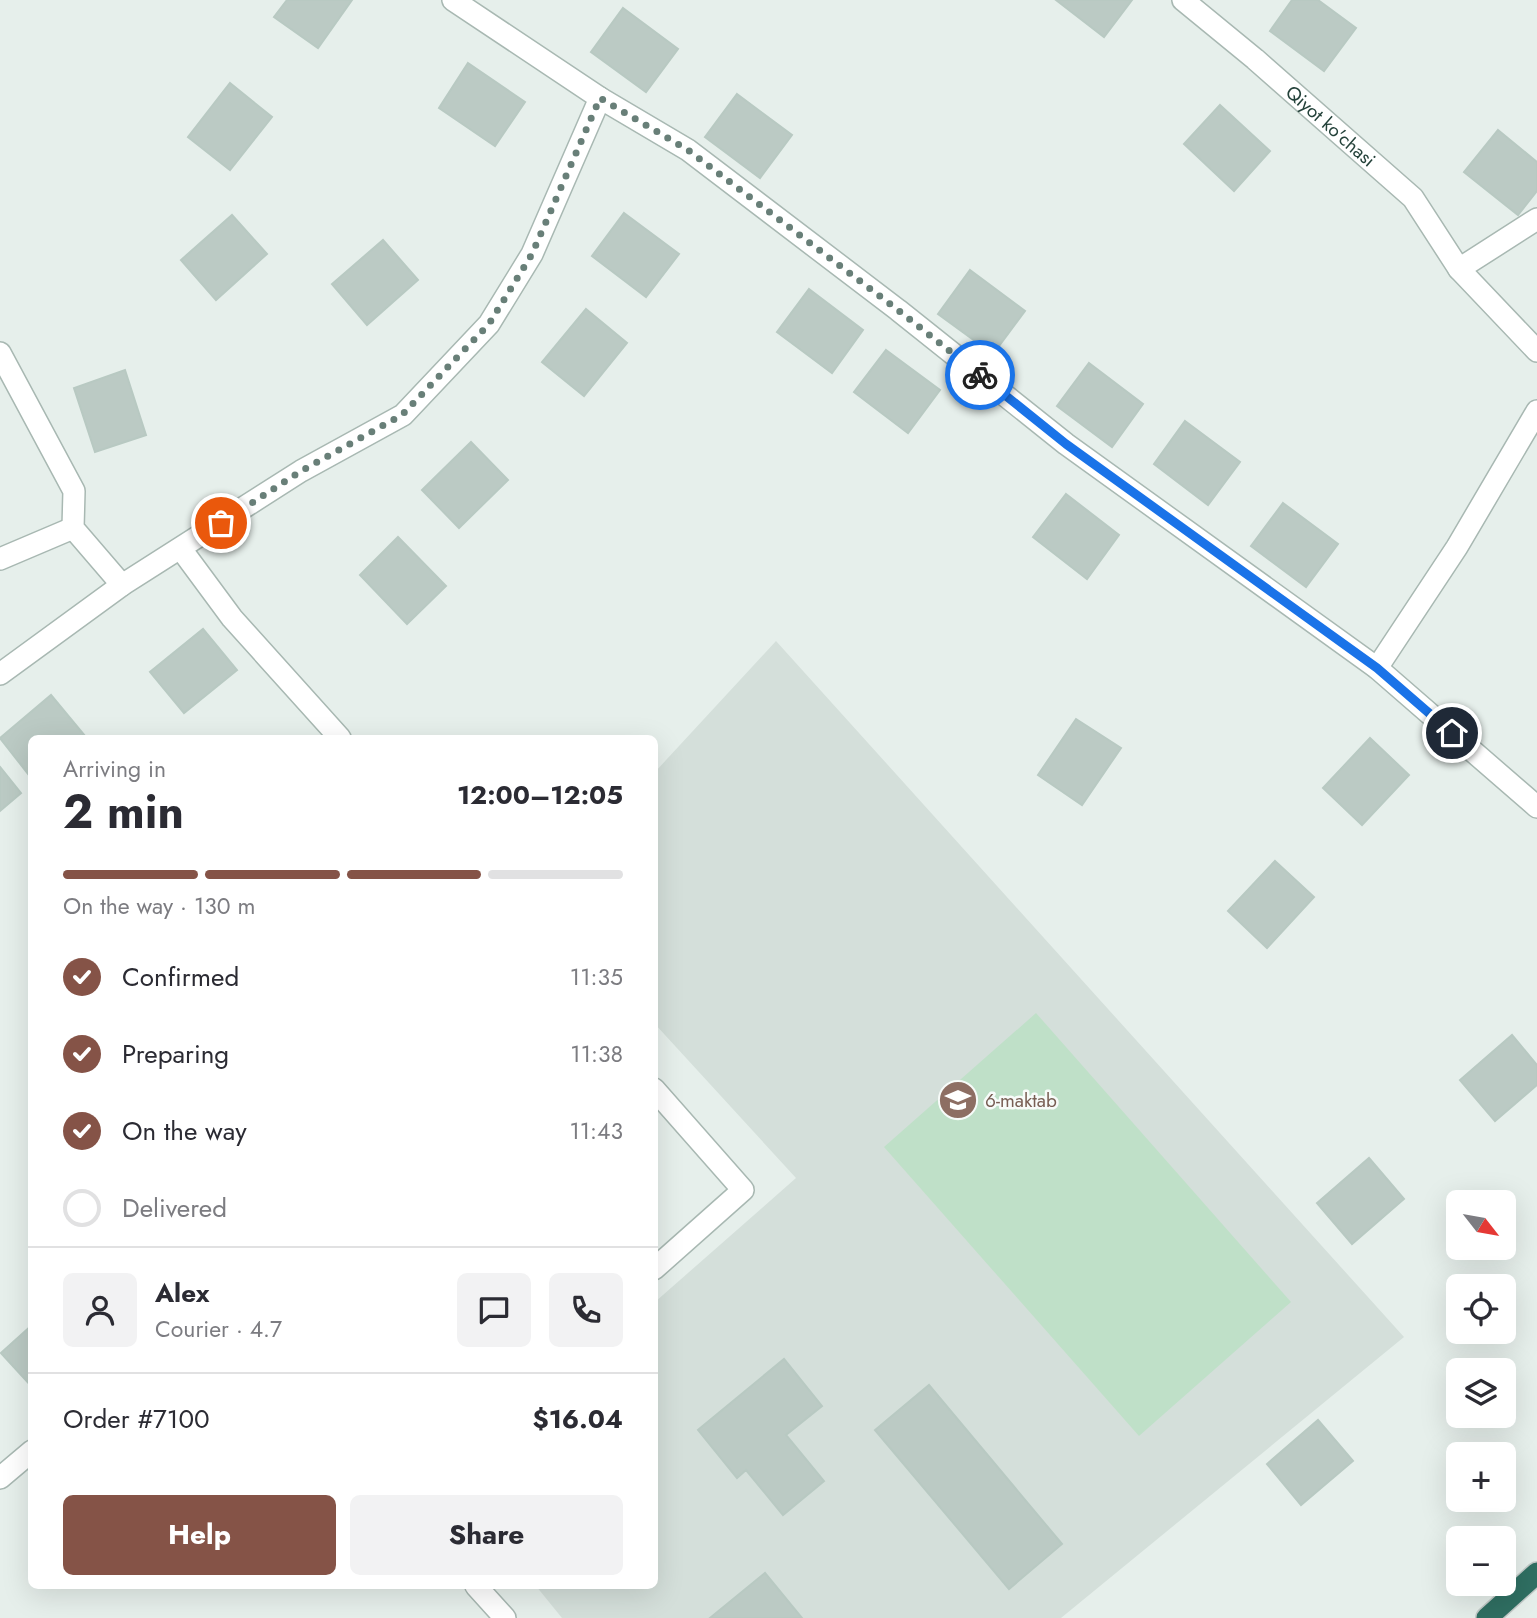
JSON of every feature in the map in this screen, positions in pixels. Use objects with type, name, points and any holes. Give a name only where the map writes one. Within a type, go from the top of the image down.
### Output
[{"type":"highway","points":[[1487,1618],[1537,1573]]},
{"type":"street","points":[[453,0],[600,98],[688,150],[898,310],[1066,444],[1377,668],[1537,807]]},
{"type":"street","name":"Qiyot ko'chasi","points":[[1183,0],[1255,59],[1413,198],[1459,269],[1537,351]]},
{"type":"street","points":[[0,674],[122,585],[301,471],[402,415],[489,324],[532,254],[600,98]]},
{"type":"street","points":[[1459,269],[1537,219]]},
{"type":"street","points":[[0,353],[74,491],[72,528],[122,585]]},
{"type":"street","points":[[1377,668],[1457,547],[1537,411]]},
{"type":"street","points":[[0,559],[72,528]]},
{"type":"street","points":[[181,549],[232,618],[337,735]]},
{"type":"street","points":[[658,1094],[743,1191],[658,1265]]},
{"type":"street","points":[[0,1478],[28,1454]]},
{"type":"street","points":[[479,1589],[505,1618]]},
{"type":"shaded area","name":"6-maktab","points":[[776,641],[1404,1337],[1061,1618],[562,1618],[538,1589],[658,1589],[658,1299],[796,1178],[658,1027],[658,769]]},
{"type":"green space","points":[[1036,1013],[1291,1302],[1139,1436],[884,1147]]},
{"type":"building","points":[[287,0],[352,0],[318,48],[274,17]]},
{"type":"building","points":[[1056,0],[1132,0],[1104,37]]},
{"type":"building","points":[[1292,0],[1318,0],[1356,28],[1324,71],[1270,31]]},
{"type":"building","points":[[623,8],[678,49],[646,92],[591,52]]},
{"type":"building","points":[[468,63],[525,102],[495,146],[439,108]]},
{"type":"building","points":[[230,83],[272,117],[230,170],[188,137]]},
{"type":"building","points":[[737,94],[792,135],[760,178],[705,137]]},
{"type":"building","points":[[1220,105],[1270,151],[1234,191],[1184,144]]},
{"type":"building","points":[[1498,130],[1537,162],[1537,191],[1518,215],[1464,172]]},
{"type":"building","points":[[624,213],[679,254],[646,297],[592,256]]},
{"type":"building","points":[[232,215],[267,254],[216,300],[181,260]]},
{"type":"building","points":[[383,240],[418,280],[367,325],[332,284]]},
{"type":"building","points":[[970,270],[1025,311],[993,354],[938,314]]},
{"type":"building","points":[[809,289],[863,330],[832,373],[777,332]]},
{"type":"building","points":[[586,309],[627,343],[584,396],[542,362]]},
{"type":"building","points":[[886,350],[940,390],[908,433],[854,392]]},
{"type":"building","points":[[1089,363],[1143,404],[1112,447],[1057,406]]},
{"type":"building","points":[[125,370],[146,435],[95,452],[74,388]]},
{"type":"building","points":[[1185,421],[1240,462],[1208,505],[1154,464]]},
{"type":"building","points":[[471,442],[508,480],[459,528],[422,490]]},
{"type":"building","points":[[1066,494],[1119,535],[1087,579],[1033,537]]},
{"type":"building","points":[[1283,503],[1338,544],[1306,587],[1251,546]]},
{"type":"building","points":[[398,537],[446,586],[407,624],[360,575]]},
{"type":"building","points":[[203,629],[237,670],[184,713],[150,672]]},
{"type":"building","points":[[51,695],[84,735],[28,735],[28,774],[0,738]]},
{"type":"building","points":[[1076,719],[1121,748],[1082,805],[1038,775]]},
{"type":"building","points":[[1370,738],[1409,775],[1362,825],[1323,788]]},
{"type":"building","points":[[0,767],[21,793],[0,811]]},
{"type":"building","points":[[1275,861],[1314,897],[1267,948],[1228,911]]},
{"type":"building","points":[[1512,1035],[1537,1065],[1537,1085],[1495,1121],[1460,1080]]},
{"type":"building","points":[[1369,1158],[1404,1199],[1352,1244],[1317,1203]]},
{"type":"building","points":[[28,1329],[28,1383],[1,1353]]},
{"type":"building","points":[[784,1359],[822,1406],[786,1435],[824,1481],[783,1515],[746,1470],[737,1478],[698,1430]]},
{"type":"building","points":[[929,1385],[1062,1544],[1009,1589],[875,1430]]},
{"type":"building","points":[[1318,1420],[1353,1461],[1301,1505],[1267,1464]]},
{"type":"building","points":[[765,1573],[802,1618],[710,1618]]},
{"type":"way so far","points":[[221,523],[301,471],[402,415],[489,324],[532,254],[600,98],[688,150],[980,375]]},
{"type":"place","name":"6-maktab","points":[[958,1100]]},
{"type":"route","points":[[980,375],[1066,444],[1377,668],[1452,733]]}]
